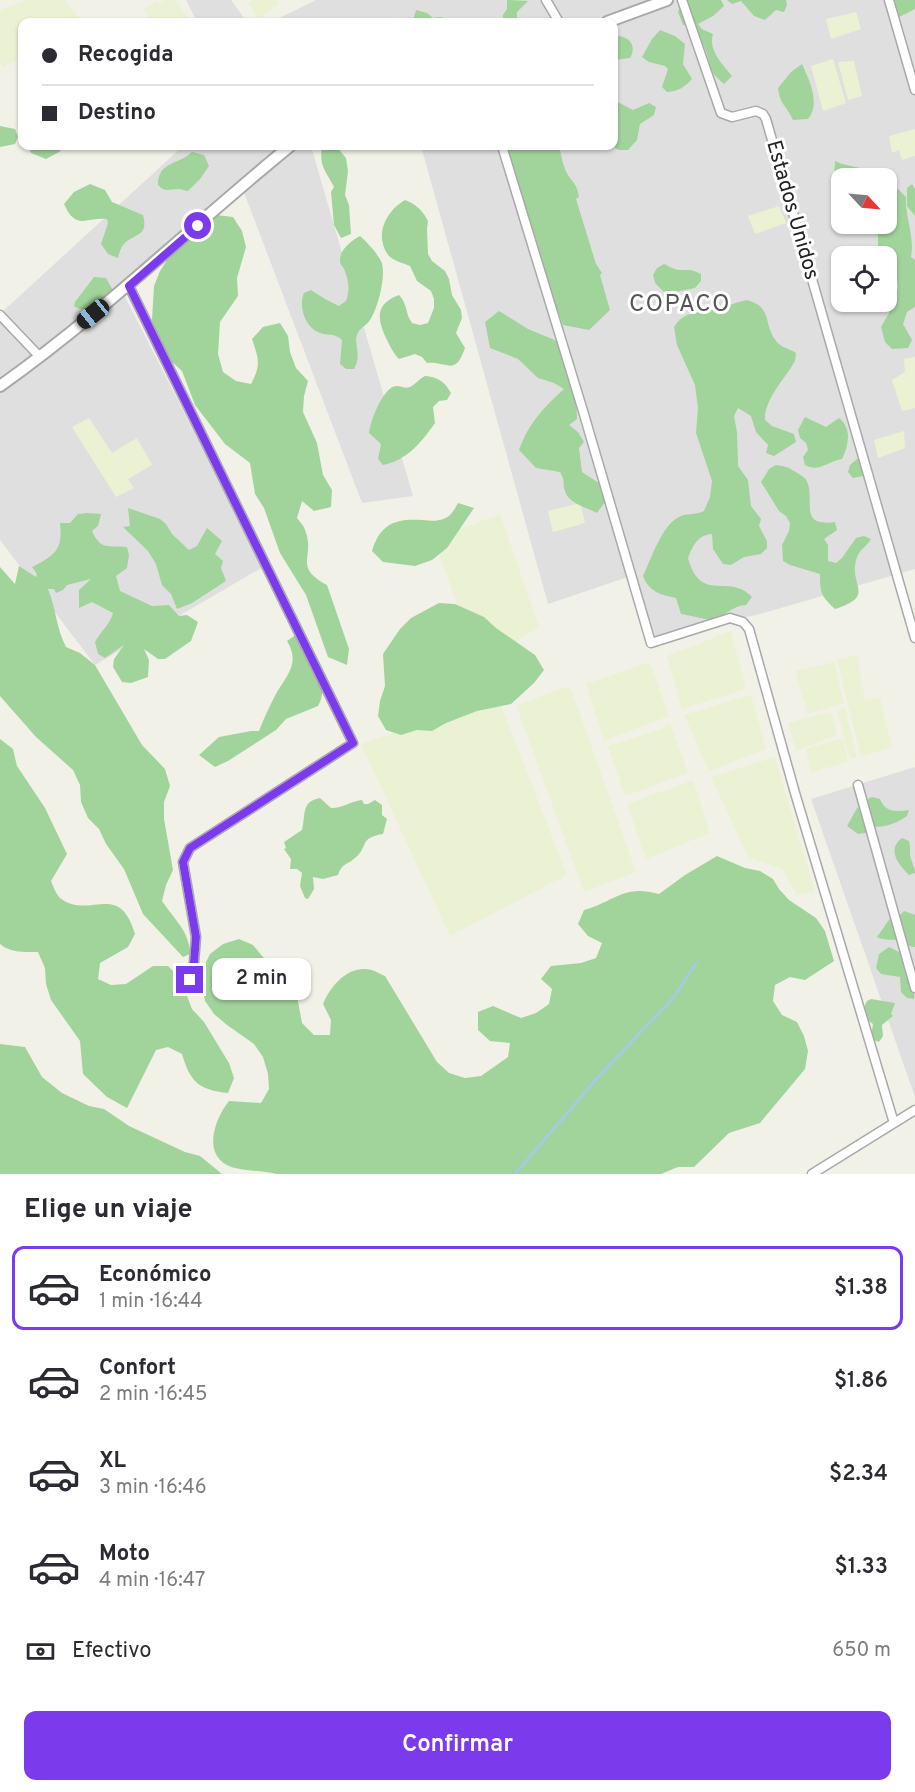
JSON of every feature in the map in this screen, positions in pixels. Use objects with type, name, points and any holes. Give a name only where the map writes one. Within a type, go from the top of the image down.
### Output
[{"type":"street","points":[[546,0],[557,18]]},
{"type":"street","points":[[618,18],[667,0]]},
{"type":"street","name":"Estados Unidos","points":[[682,0],[721,113],[732,117],[756,111],[763,114],[766,119],[915,638]]},
{"type":"street","points":[[889,0],[915,90]]},
{"type":"street","points":[[0,386],[129,286],[285,150]]},
{"type":"street","points":[[503,150],[651,643],[730,618],[743,622],[749,629],[795,793],[894,1123]]},
{"type":"street","points":[[129,286],[353,743],[190,848],[183,862],[196,937],[190,980]]},
{"type":"street","points":[[0,315],[40,357]]},
{"type":"street","points":[[858,785],[915,988]]},
{"type":"street","points":[[812,1174],[915,1110]]},
{"type":"shaded area","points":[[186,0],[231,0],[244,18],[195,18]]},
{"type":"shaded area","name":"COPACO","points":[[316,0],[915,0],[915,569],[760,614],[655,639],[634,575],[548,604],[422,150],[618,150],[618,18],[279,18]]},
{"type":"shaded area","points":[[179,150],[312,150],[413,496],[362,503],[240,182],[119,285],[263,567],[95,665],[0,540],[0,314]]},
{"type":"shaded area","points":[[915,767],[915,1097],[811,799]]},
{"type":"green space","points":[[28,0],[65,0],[79,18],[18,18],[18,59],[3,68],[0,61],[0,10]]},
{"type":"green space","points":[[164,0],[176,0],[188,18],[149,18],[143,9],[156,1],[158,4]]},
{"type":"green space","points":[[253,0],[276,0],[279,4],[257,18],[248,4]]},
{"type":"green space","points":[[507,0],[528,1],[517,12],[517,18],[503,18],[507,9]]},
{"type":"green space","points":[[721,0],[724,6],[713,16],[698,24],[702,29],[713,34],[714,51],[732,76],[724,84],[712,72],[705,48],[693,25],[683,25],[678,12],[682,1]]},
{"type":"green space","points":[[727,0],[786,0],[787,5],[784,12],[776,10],[765,20],[754,16],[741,1],[732,4]]},
{"type":"green space","points":[[891,0],[915,0],[915,9],[899,17]]},
{"type":"green space","points":[[416,10],[427,13],[433,18],[413,18]]},
{"type":"green space","points":[[856,12],[861,29],[831,39],[826,19]]},
{"type":"green space","points":[[660,30],[675,36],[685,44],[683,64],[692,79],[681,88],[667,92],[662,87],[668,69],[642,57]]},
{"type":"green space","points":[[618,37],[627,39],[632,44],[633,50],[630,58],[618,60]]},
{"type":"green space","points":[[833,59],[846,103],[823,111],[811,66]]},
{"type":"green space","points":[[854,61],[862,96],[848,100],[838,62]]},
{"type":"green space","points":[[802,64],[812,91],[814,106],[808,119],[793,120],[782,102],[778,88],[791,72]]},
{"type":"green space","points":[[618,102],[633,110],[649,103],[656,107],[654,115],[640,124],[637,140],[628,150],[619,150]]},
{"type":"green space","points":[[0,126],[15,129],[18,137],[15,144],[0,147]]},
{"type":"green space","points":[[915,129],[915,156],[902,160],[899,150],[892,153],[889,136]]},
{"type":"green space","points":[[30,150],[61,150],[46,159],[31,153]]},
{"type":"green space","points":[[321,150],[339,150],[346,158],[348,171],[345,195],[349,205],[351,234],[341,238],[334,225],[331,192],[334,187],[325,172]]},
{"type":"green space","points":[[509,150],[560,150],[566,172],[577,189],[579,197],[576,199],[596,264],[602,273],[600,275],[610,310],[589,330],[563,325],[530,232]]},
{"type":"green space","points":[[192,152],[204,155],[209,166],[188,191],[165,190],[158,185],[159,177],[165,167]]},
{"type":"green space","points":[[835,161],[859,168],[835,168]]},
{"type":"green space","points":[[90,184],[105,190],[112,202],[143,215],[144,228],[123,245],[118,258],[108,254],[101,244],[108,223],[107,219],[77,220],[68,212],[64,204],[74,192]]},
{"type":"green space","points":[[912,184],[915,189],[915,216],[907,206],[907,188]]},
{"type":"green space","points":[[898,189],[906,197],[912,242],[911,257],[915,260],[915,307],[907,312],[903,324],[912,340],[908,348],[892,349],[885,342],[881,327],[889,312],[897,312],[897,246],[878,246],[878,234],[897,234]]},
{"type":"green space","points":[[405,200],[419,208],[428,221],[428,254],[432,261],[445,271],[452,295],[461,310],[462,318],[456,333],[465,348],[454,365],[427,363],[415,354],[399,359],[390,347],[381,324],[382,307],[399,295],[412,323],[420,325],[428,323],[434,308],[431,291],[417,281],[410,266],[388,255],[382,240],[384,224],[392,210]]},
{"type":"green space","points":[[779,206],[786,223],[755,234],[748,216]]},
{"type":"green space","points":[[216,215],[233,217],[242,231],[246,247],[237,278],[238,296],[220,322],[218,354],[223,372],[236,381],[251,384],[258,362],[252,339],[263,327],[280,323],[288,336],[290,352],[296,368],[308,381],[303,412],[317,443],[323,475],[332,490],[331,507],[314,511],[302,501],[297,518],[304,527],[308,539],[307,560],[310,572],[327,585],[349,649],[347,665],[328,657],[306,595],[280,553],[264,508],[255,494],[250,463],[225,444],[195,405],[182,371],[159,350],[152,320],[154,286],[160,271],[177,245]]},
{"type":"green space","points":[[360,236],[381,261],[383,274],[379,300],[373,315],[356,337],[357,364],[354,369],[346,369],[340,364],[342,340],[320,333],[310,326],[302,310],[302,298],[304,293],[311,290],[339,306],[346,301],[348,281],[340,257],[347,246]]},
{"type":"green space","points":[[664,264],[676,269],[698,272],[701,274],[701,281],[695,288],[666,294],[655,283],[653,275],[657,268]]},
{"type":"green space","points":[[94,277],[106,278],[114,292],[101,303],[90,308],[79,309],[74,306],[75,302]]},
{"type":"green space","points":[[747,300],[761,307],[772,335],[778,343],[796,353],[795,361],[768,404],[765,420],[772,426],[794,434],[796,442],[774,456],[766,453],[768,445],[756,432],[751,416],[738,408],[734,416],[738,466],[748,480],[751,506],[761,519],[759,526],[767,541],[767,548],[761,554],[744,557],[731,565],[723,564],[713,549],[712,534],[703,536],[697,542],[688,558],[700,580],[716,586],[734,587],[752,597],[746,605],[737,607],[715,619],[708,619],[681,614],[676,598],[656,592],[643,576],[668,526],[681,516],[704,511],[710,497],[712,481],[696,433],[698,408],[695,385],[677,345],[674,327],[687,315]]},
{"type":"green space","points":[[499,311],[528,329],[557,341],[563,347],[576,388],[577,419],[569,425],[578,432],[584,442],[579,448],[582,472],[605,487],[605,502],[597,513],[570,499],[565,491],[560,472],[536,468],[519,450],[537,416],[564,389],[538,378],[518,359],[490,348],[485,322]]},
{"type":"green space","points":[[915,357],[915,408],[902,411],[892,380],[905,372],[904,359]]},
{"type":"green space","points":[[425,376],[441,381],[451,393],[447,400],[439,401],[433,407],[435,423],[419,444],[406,455],[383,465],[378,459],[381,444],[369,433],[378,406],[391,388],[410,387]]},
{"type":"green space","points":[[805,417],[826,427],[839,418],[843,422],[848,437],[842,459],[815,468],[805,465],[803,457],[808,450],[798,430]]},
{"type":"green space","points":[[89,418],[112,453],[137,438],[152,465],[128,479],[134,488],[116,497],[72,427]]},
{"type":"green space","points":[[904,431],[905,448],[878,458],[874,440]]},
{"type":"green space","points":[[857,459],[864,460],[866,468],[863,476],[853,478],[848,472],[850,465]]},
{"type":"green space","points":[[776,465],[790,469],[806,480],[810,512],[816,521],[835,522],[837,530],[824,539],[828,545],[828,561],[836,563],[856,538],[864,536],[871,539],[857,557],[855,575],[858,594],[848,604],[835,609],[822,594],[820,574],[783,561],[782,545],[790,523],[779,511],[761,482],[769,469]]},
{"type":"green space","points":[[458,503],[474,508],[447,548],[432,560],[415,566],[383,562],[372,551],[379,534],[390,525],[404,520],[444,519],[451,514]]},
{"type":"green space","points":[[580,503],[585,523],[553,532],[548,511]]},
{"type":"green space","points":[[128,508],[160,519],[189,550],[197,546],[207,528],[222,541],[215,554],[223,561],[221,568],[226,581],[192,603],[177,609],[171,594],[162,585],[156,564],[148,551],[123,527],[130,526]]},
{"type":"green space","points":[[78,514],[101,514],[98,526],[92,531],[99,542],[106,546],[127,547],[129,555],[127,568],[116,576],[120,591],[152,606],[169,605],[179,616],[187,615],[198,622],[191,641],[165,659],[158,659],[144,649],[149,660],[148,677],[131,683],[122,682],[113,667],[114,659],[124,645],[105,658],[98,654],[95,642],[113,613],[92,602],[79,608],[79,590],[91,579],[67,585],[56,593],[54,589],[48,589],[66,647],[80,653],[95,665],[142,745],[165,769],[170,786],[164,802],[164,819],[173,870],[162,901],[187,939],[190,954],[183,957],[143,914],[124,869],[106,844],[99,829],[88,818],[81,802],[80,785],[73,770],[36,737],[0,696],[0,567],[15,584],[19,566],[36,577],[37,574],[32,567],[52,555],[59,546],[60,523],[70,523]]},
{"type":"green space","points":[[500,514],[539,627],[479,666],[434,539]]},
{"type":"green space","points":[[439,603],[455,604],[484,617],[535,655],[544,670],[534,683],[511,704],[477,711],[432,731],[417,730],[401,735],[386,730],[378,716],[385,686],[383,654],[400,629],[411,618]]},
{"type":"green space","points":[[731,631],[746,689],[682,709],[667,656]]},
{"type":"green space","points":[[297,634],[321,678],[322,697],[318,706],[286,719],[276,730],[215,767],[199,755],[219,737],[259,731],[291,668],[291,648],[287,641]]},
{"type":"green space","points":[[857,655],[865,700],[880,698],[892,747],[861,757],[837,660]]},
{"type":"green space","points":[[650,662],[669,716],[604,741],[586,684]]},
{"type":"green space","points":[[834,662],[844,703],[808,714],[795,671]]},
{"type":"green space","points":[[570,686],[636,872],[584,892],[516,705]]},
{"type":"green space","points":[[751,695],[766,749],[709,771],[684,715]]},
{"type":"green space","points":[[498,698],[567,875],[450,936],[361,744]]},
{"type":"green space","points":[[845,708],[857,757],[850,759],[837,711]]},
{"type":"green space","points":[[831,712],[837,735],[796,751],[788,723]]},
{"type":"green space","points":[[670,723],[688,773],[625,796],[608,746],[662,729]]},
{"type":"green space","points":[[843,738],[848,762],[811,772],[806,749]]},
{"type":"green space","points":[[0,739],[13,749],[17,766],[45,808],[67,854],[51,881],[60,898],[71,904],[82,906],[102,904],[121,908],[135,934],[128,947],[100,963],[98,979],[111,985],[126,984],[153,966],[168,966],[180,978],[192,1009],[204,1022],[229,1063],[234,1078],[228,1093],[210,1090],[197,1083],[188,1071],[182,1054],[168,1047],[156,1050],[127,1108],[107,1097],[83,1074],[80,1041],[51,1000],[46,984],[45,968],[38,952],[13,950],[0,944]]},
{"type":"green space","points":[[775,757],[815,892],[797,895],[782,869],[749,858],[711,777]]},
{"type":"green space","points":[[693,780],[710,833],[646,859],[627,804]]},
{"type":"green space","points":[[872,797],[880,799],[888,809],[909,810],[907,816],[895,823],[872,827],[866,833],[858,834],[847,826],[857,808],[864,806]]},
{"type":"green space","points":[[320,798],[331,808],[362,800],[364,804],[368,804],[375,800],[382,805],[382,815],[387,819],[383,834],[367,840],[359,854],[343,866],[338,875],[323,879],[313,877],[314,889],[308,899],[305,898],[300,886],[302,873],[297,869],[290,869],[291,859],[284,849],[286,848],[284,842],[302,830],[307,805]]},
{"type":"green space","points":[[902,838],[909,841],[910,857],[915,869],[915,873],[909,875],[901,867],[895,852],[897,843]]},
{"type":"green space","points":[[717,856],[745,868],[760,871],[773,879],[789,900],[816,918],[825,931],[834,961],[805,980],[790,977],[775,985],[773,1001],[782,1015],[797,1022],[804,1036],[808,1051],[805,1069],[760,1123],[729,1133],[694,1167],[678,1167],[661,1174],[277,1174],[235,1168],[217,1157],[213,1139],[215,1129],[229,1101],[261,1103],[269,1089],[263,1057],[254,1044],[214,1014],[205,1001],[202,985],[203,968],[210,954],[223,944],[239,939],[253,945],[263,957],[289,976],[296,991],[302,1023],[314,1035],[330,1035],[331,1020],[323,1004],[336,983],[348,973],[364,969],[385,976],[437,1062],[449,1073],[465,1078],[481,1076],[508,1057],[510,1043],[490,1041],[478,1030],[478,1012],[493,1006],[521,1018],[536,1013],[549,1004],[552,989],[541,979],[551,966],[581,963],[596,958],[602,943],[588,936],[578,924],[584,910],[628,892],[647,891],[659,894]]},
{"type":"green space","points":[[904,911],[915,915],[915,947],[877,937],[891,917],[898,917]]},
{"type":"green space","points":[[889,947],[903,954],[915,983],[914,999],[907,998],[901,992],[900,977],[881,974],[876,968],[879,954]]},
{"type":"green space","points":[[871,999],[895,1003],[891,1014],[893,1016],[882,1025],[883,1036],[879,1042],[873,1040],[871,1036],[873,1024],[866,1019],[862,1011],[867,1001]]},
{"type":"green space","points":[[0,1044],[25,1047],[42,1077],[62,1093],[89,1106],[104,1109],[129,1126],[185,1152],[200,1156],[222,1174],[0,1174]]},
{"type":"waterway","points":[[515,1174],[599,1076],[673,998],[696,963]]},
{"type":"district","name":"COPACO","points":[[680,305]]},
{"type":"route","points":[[190,980],[196,937],[183,862],[190,848],[353,743],[129,286],[198,226]]}]
